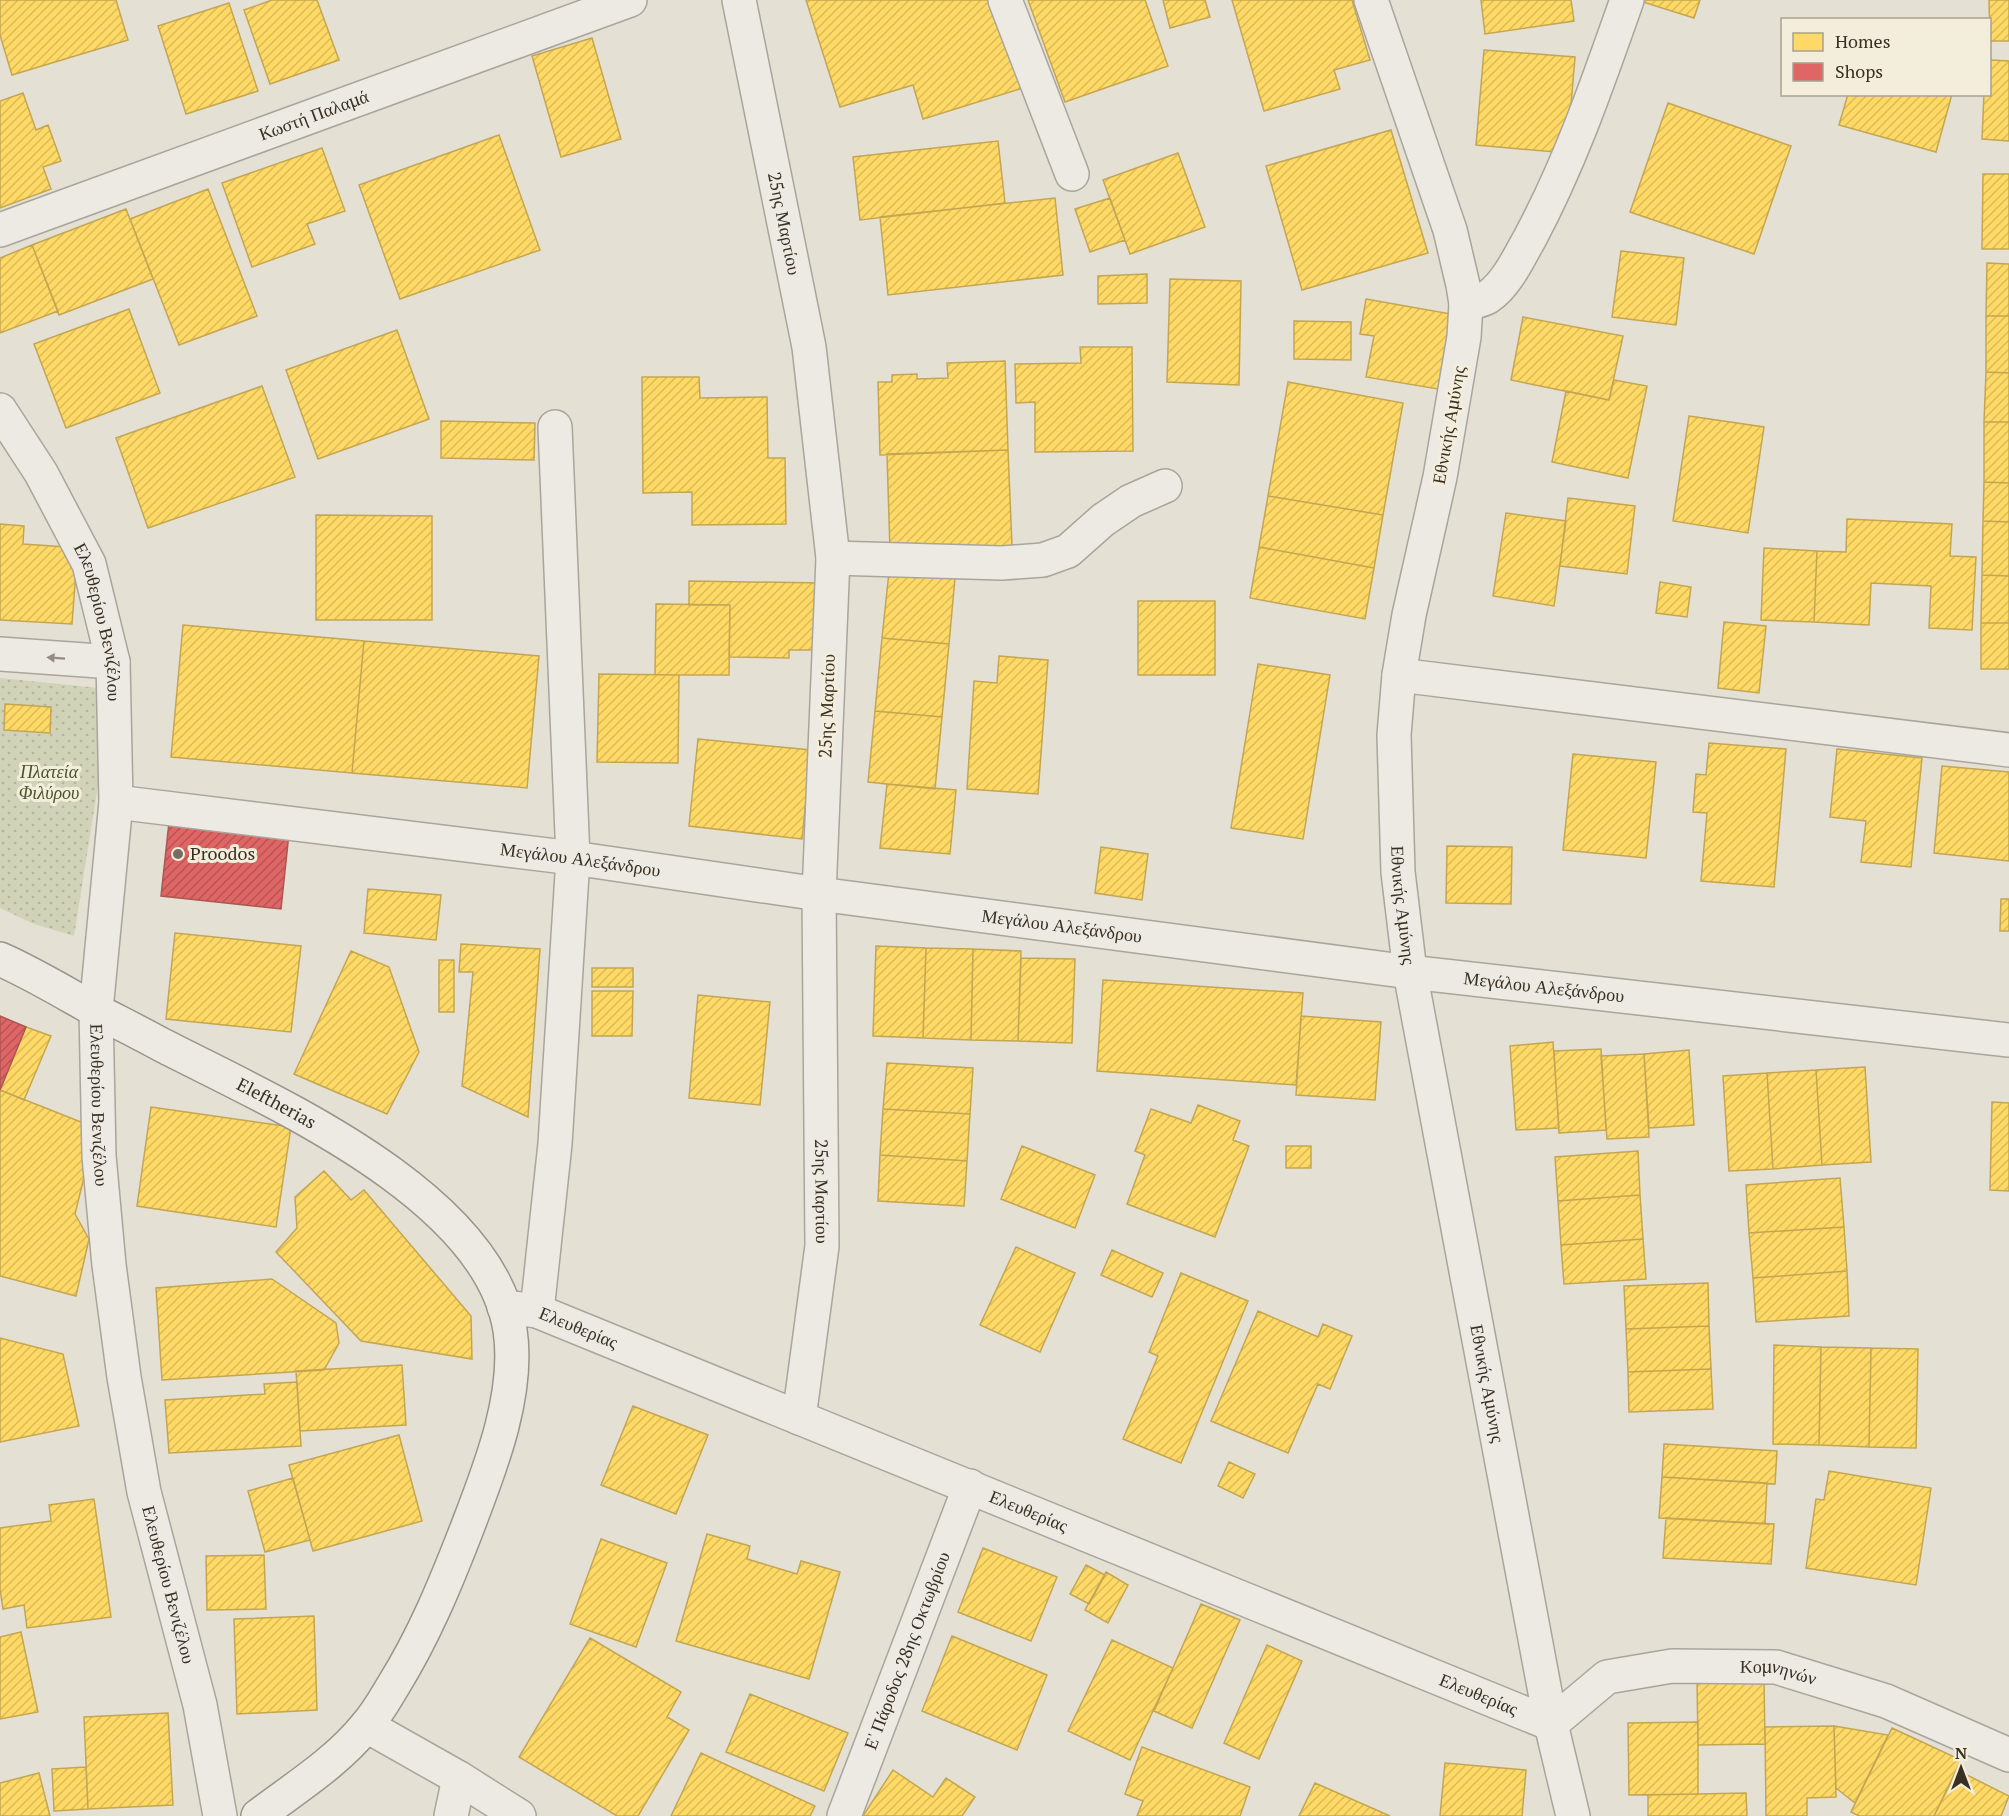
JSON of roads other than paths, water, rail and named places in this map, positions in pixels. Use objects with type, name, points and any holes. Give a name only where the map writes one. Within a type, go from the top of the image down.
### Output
[{"type":"street","name":"Κωστή Παλαμά","points":[[0,230],[630,0]]},
{"type":"street","name":"25ης Μαρτίου","points":[[739,0],[808,347],[833,558],[819,894],[822,1246],[799,1418]]},
{"type":"street","points":[[1005,0],[1072,174]]},
{"type":"street","name":"Εθνικής Αμύνης","points":[[1371,0],[1449,231],[1458,260],[1466,304],[1464,337],[1455,399],[1409,615],[1399,675],[1394,735],[1398,872],[1410,972],[1551,1724],[1573,1816]]},
{"type":"street","points":[[1466,304],[1488,297],[1496,290],[1517,262],[1534,230],[1580,134],[1627,0]]},
{"type":"street","name":"Ελευθερίου Βενιζέλου","points":[[0,410],[41,473],[89,564],[112,662],[116,802],[96,1010],[99,1156],[109,1265],[124,1377],[144,1492],[200,1705],[220,1816]]},
{"type":"street","points":[[537,1311],[555,1144],[573,858],[555,428]]},
{"type":"street","points":[[833,558],[1002,563],[1043,560],[1068,551],[1103,520],[1131,501],[1165,486]]},
{"type":"street","points":[[0,654],[112,662]]},
{"type":"street","points":[[1399,675],[2009,750]]},
{"type":"street","name":"Μεγάλου Αλεξάνδρου","points":[[116,802],[573,858],[819,894],[1410,972],[2009,1040]]},
{"type":"street","name":"Eleftherias","points":[[0,959],[28,971],[96,1010],[331,1133],[383,1166],[446,1220],[469,1244],[494,1281],[504,1307],[511,1338],[511,1383],[506,1409],[481,1492],[438,1603],[410,1659],[367,1726],[316,1772],[258,1816]]},
{"type":"street","name":"Ελευθερίας","points":[[504,1307],[537,1311],[1551,1724]]},
{"type":"street","name":"Ε' Πάροδος 28ης Οκτωβρίου","points":[[844,1816],[970,1486]]},
{"type":"street","name":"Κομνηνών","points":[[1551,1724],[1607,1677],[1672,1666],[1776,1667],[1886,1701],[2009,1755]]},
{"type":"street","points":[[367,1726],[459,1778],[519,1816]]},
{"type":"street","points":[[451,1816],[459,1778]]},
{"type":"place","name":"Proodos","points":[[178,854]]},
{"type":"park label","name":"Πλατεία Φιλύρου","points":[[49,782]]}]
